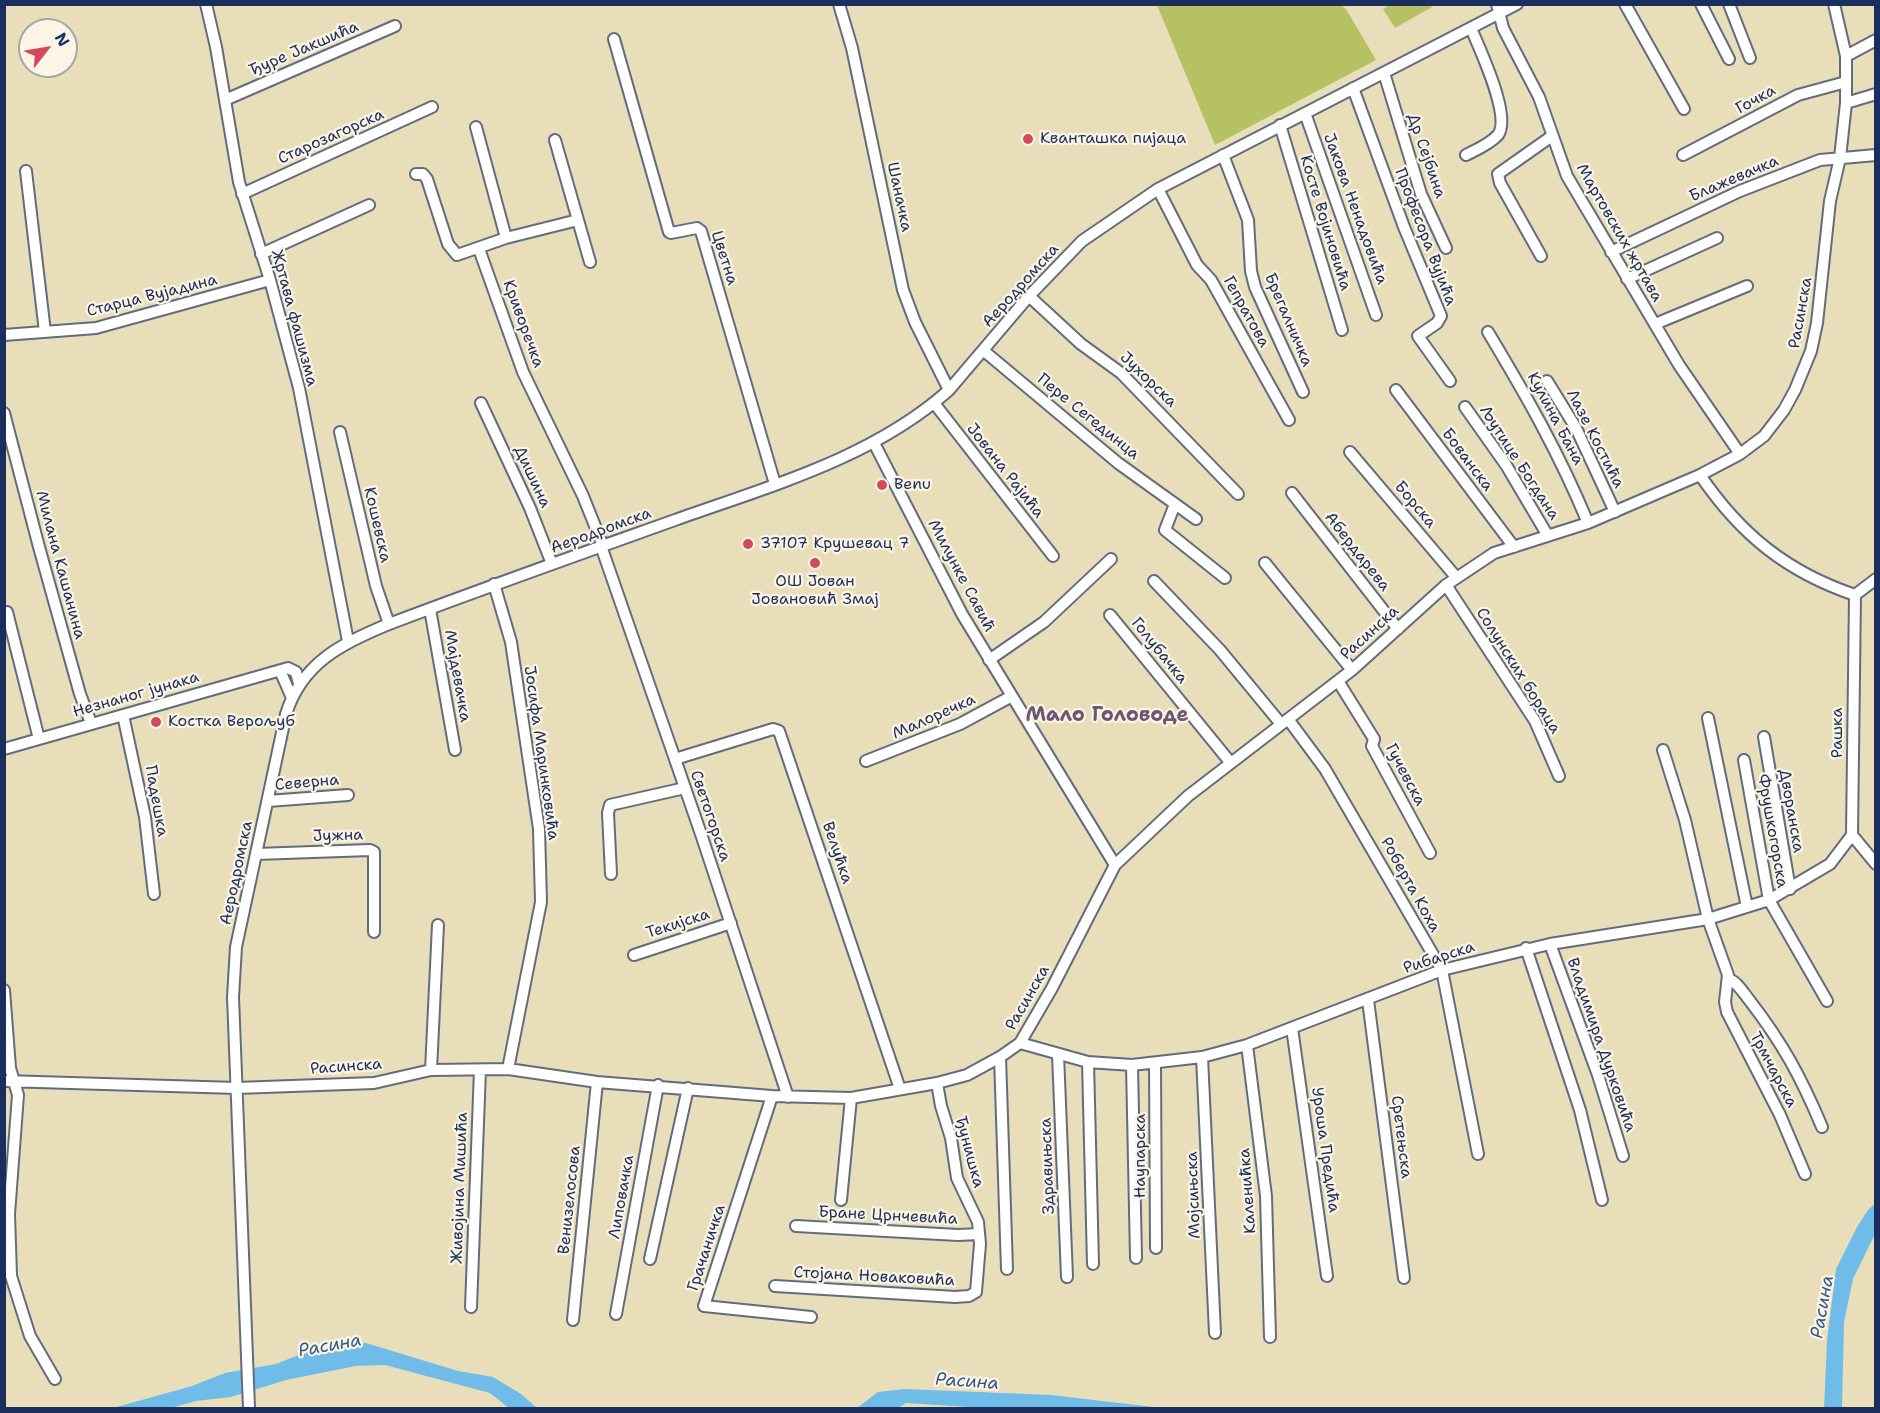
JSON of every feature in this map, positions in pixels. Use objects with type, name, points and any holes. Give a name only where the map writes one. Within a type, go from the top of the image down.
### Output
[{"type":"street","name":"Жртава фашизма","points":[[206,4],[242,194],[270,280],[299,388],[348,641]]},
{"type":"street","name":"Шаначка","points":[[839,4],[852,48],[903,290],[915,322],[949,390]]},
{"type":"street","name":"Аеродромска","points":[[249,1408],[234,997],[236,947],[292,698],[299,680],[327,655],[348,641],[389,624],[602,544],[776,484],[874,443],[934,403],[949,390],[1029,296],[1082,241],[1158,189],[1471,28],[1498,9],[1517,4]]},
{"type":"street","points":[[1625,4],[1684,109]]},
{"type":"street","points":[[1701,4],[1729,59]]},
{"type":"street","points":[[1729,4],[1750,58]]},
{"type":"street","name":"Расинска","points":[[9,1082],[237,1088],[374,1083],[431,1070],[508,1069],[597,1082],[658,1085],[772,1096],[850,1098],[937,1083],[967,1075],[1000,1057],[1020,1042],[1052,988],[1115,865],[1188,796],[1352,670],[1446,585],[1494,553],[1615,512],[1700,475],[1740,454],[1764,436],[1784,410],[1811,351],[1830,201],[1840,158],[1846,103],[1846,56],[1834,4]]},
{"type":"street","name":"Мартовских жртава","points":[[1498,9],[1503,28],[1539,98],[1567,176],[1679,365],[1740,454]]},
{"type":"street","name":"Ђуре Јакшића","points":[[225,100],[395,26]]},
{"type":"street","points":[[1466,155],[1497,136],[1501,126],[1497,98],[1471,28]]},
{"type":"street","name":"Цветна","points":[[614,39],[669,231],[671,233],[697,228],[701,231],[776,484]]},
{"type":"street","points":[[1846,56],[1875,40]]},
{"type":"street","name":"Др Сејбина","points":[[1384,72],[1421,194],[1446,248]]},
{"type":"street","name":"Гочка","points":[[1683,155],[1798,94],[1846,82]]},
{"type":"street","name":"Професора Вујића","points":[[1353,88],[1404,227],[1441,316],[1437,323],[1418,336],[1450,381]]},
{"type":"street","points":[[1846,103],[1875,94]]},
{"type":"street","name":"Старозагорска","points":[[242,194],[432,107]]},
{"type":"street","name":"Јакова Ненадовића","points":[[1305,113],[1376,315]]},
{"type":"street","name":"Косте Војиновића","points":[[1280,125],[1342,330]]},
{"type":"street","points":[[476,127],[506,238]]},
{"type":"street","points":[[1541,256],[1500,183],[1498,174],[1552,136]]},
{"type":"street","points":[[555,140],[590,262]]},
{"type":"street","name":"Брегалничка","points":[[1223,155],[1248,220],[1251,271],[1255,287],[1303,392]]},
{"type":"street","name":"Блажевачка","points":[[1611,252],[1740,191],[1820,160],[1875,155]]},
{"type":"street","points":[[26,171],[45,332]]},
{"type":"street","points":[[416,174],[423,174],[427,179],[451,251],[463,254],[506,238],[578,220]]},
{"type":"street","name":"Гепратова","points":[[1158,189],[1197,265],[1211,280],[1289,420]]},
{"type":"street","points":[[261,254],[369,205]]},
{"type":"street","points":[[1627,279],[1717,238]]},
{"type":"street","name":"Криворечка","points":[[479,249],[523,372],[583,496],[602,544]]},
{"type":"street","name":"Старца Вујадина","points":[[4,335],[96,328],[270,280]]},
{"type":"street","points":[[1655,324],[1747,286]]},
{"type":"street","name":"Јухорска","points":[[1029,296],[1081,344],[1121,372],[1238,494]]},
{"type":"street","name":"Кулина Бана","points":[[1488,332],[1544,425],[1588,523]]},
{"type":"street","name":"Пере Сегединца","points":[[984,351],[1118,463],[1196,519]]},
{"type":"street","name":"Лазе Костића","points":[[1547,381],[1576,428],[1615,512]]},
{"type":"street","name":"Бованска","points":[[1396,390],[1514,547]]},
{"type":"street","name":"Дишина","points":[[481,403],[530,508],[552,564]]},
{"type":"street","name":"Јована Рајића","points":[[934,403],[1053,556]]},
{"type":"street","name":"Љутице Богдана","points":[[1465,407],[1506,465],[1548,536]]},
{"type":"street","name":"Милана Кашанина","points":[[4,412],[45,570],[80,694],[91,723]]},
{"type":"street","name":"Кошевска","points":[[340,432],[376,586],[389,624]]},
{"type":"street","name":"Милунке Савић","points":[[874,443],[938,568],[989,660],[1115,865]]},
{"type":"street","name":"Борска","points":[[1350,452],[1456,577]]},
{"type":"street","points":[[1700,475],[1742,529],[1820,583],[1855,595],[1875,579]]},
{"type":"street","name":"Абердарева","points":[[1292,493],[1398,629]]},
{"type":"street","points":[[1175,504],[1165,530],[1225,578]]},
{"type":"street","name":"Светогорска","points":[[602,544],[788,1097]]},
{"type":"street","name":"Милунке Савић","points":[[989,660],[1044,622],[1111,560]]},
{"type":"street","points":[[1265,563],[1352,670]]},
{"type":"street","name":"Роберта Коха","points":[[1154,580],[1220,650],[1325,769],[1442,970],[1478,1154]]},
{"type":"street","name":"Јосифа Маринковића","points":[[494,584],[511,642],[539,829],[541,902],[508,1069]]},
{"type":"street","name":"Солунских бораца","points":[[1446,585],[1535,721],[1559,776]]},
{"type":"street","name":"Рашка","points":[[1852,835],[1855,595]]},
{"type":"street","name":"Мајдевачка","points":[[429,609],[455,750]]},
{"type":"street","points":[[7,612],[39,739]]},
{"type":"street","name":"Голубачка","points":[[1110,615],[1230,762]]},
{"type":"street","name":"Незнаног јунака","points":[[5,745],[39,739],[282,671],[327,655]]},
{"type":"street","points":[[292,698],[282,671],[293,669],[299,680]]},
{"type":"street","name":"Гучевска","points":[[1338,681],[1374,739],[1372,746],[1430,853]]},
{"type":"street","name":"Малоречка","points":[[866,761],[960,724],[1012,696]]},
{"type":"street","name":"Падешка","points":[[123,714],[145,817],[154,894]]},
{"type":"street","points":[[1708,718],[1747,907]]},
{"type":"street","name":"Велућка","points":[[675,759],[773,729],[779,731],[900,1089]]},
{"type":"street","name":"Дворанска","points":[[1764,737],[1790,889]]},
{"type":"street","name":"Трмчарска","points":[[1663,750],[1685,820],[1708,918],[1728,979],[1725,1002],[1727,1012],[1780,1115],[1806,1174]]},
{"type":"street","name":"Фрушкогорска","points":[[1744,760],[1769,900],[1827,1001]]},
{"type":"street","points":[[611,874],[608,813],[610,805],[685,788]]},
{"type":"street","name":"Северна","points":[[268,801],[348,795]]},
{"type":"street","points":[[1852,835],[1875,864]]},
{"type":"street","name":"Рибарска","points":[[1020,1042],[1088,1062],[1132,1065],[1202,1057],[1292,1028],[1442,970],[1526,948],[1708,918],[1769,900],[1830,864],[1852,835]]},
{"type":"street","name":"Јужна","points":[[256,854],[370,850],[374,852],[374,933]]},
{"type":"street","name":"Текијска","points":[[634,955],[730,923]]},
{"type":"street","points":[[431,1070],[438,925]]},
{"type":"street","name":"Владимира Дурковића","points":[[1550,944],[1598,1075],[1623,1156]]},
{"type":"street","points":[[1526,948],[1580,1110],[1602,1200]]},
{"type":"street","name":"Трмчарска","points":[[1728,979],[1740,989],[1786,1049],[1822,1127]]},
{"type":"street","points":[[4,990],[9,1082],[18,1095],[9,1214],[11,1276],[30,1336],[55,1379]]},
{"type":"street","name":"Сретењска","points":[[1368,1000],[1404,1278]]},
{"type":"street","name":"Уроша Предића","points":[[1292,1028],[1327,1276]]},
{"type":"street","name":"Каленићка","points":[[1247,1044],[1266,1196],[1270,1337]]},
{"type":"street","name":"Здравињска","points":[[1059,1054],[1067,1277]]},
{"type":"street","points":[[1000,1057],[1007,1269]]},
{"type":"street","name":"Мојсињска","points":[[1202,1057],[1215,1333]]},
{"type":"street","points":[[1088,1062],[1093,1264]]},
{"type":"street","name":"Наупарска","points":[[1155,1063],[1156,1248]]},
{"type":"street","points":[[1132,1065],[1136,1258]]},
{"type":"street","name":"Живојина Мишића","points":[[471,1307],[480,1070]]},
{"type":"street","name":"Венизелосова","points":[[573,1320],[597,1082]]},
{"type":"street","name":"Ђунишка","points":[[937,1083],[951,1138],[957,1178],[977,1218],[978,1288],[972,1295]]},
{"type":"street","name":"Липовачка","points":[[616,1314],[658,1085]]},
{"type":"street","points":[[650,1259],[688,1088]]},
{"type":"street","name":"Грачаничка","points":[[772,1096],[704,1306],[811,1317]]},
{"type":"street","points":[[841,1200],[850,1098]]},
{"type":"street","name":"Бране Црнчевића","points":[[796,1226],[958,1235],[978,1234]]},
{"type":"street","name":"Стојана Новаковића","points":[[775,1286],[827,1291],[972,1295]]},
{"type":"green space","points":[[1391,4],[1431,5],[1432,7],[1395,28],[1383,9]]},
{"type":"green space","points":[[1157,5],[1340,5],[1346,9],[1376,60],[1215,145]]},
{"type":"water","points":[[1875,1204],[1875,1234],[1853,1279],[1844,1322],[1842,1408],[1824,1408],[1827,1341],[1836,1269],[1857,1227],[1868,1210]]},
{"type":"water","points":[[366,1343],[458,1371],[493,1377],[521,1394],[537,1408],[509,1408],[490,1393],[385,1365],[356,1366],[286,1380],[231,1397],[196,1401],[171,1408],[113,1408],[192,1386],[225,1373],[276,1364],[311,1350]]},
{"type":"water","points":[[905,1389],[1051,1395],[1162,1408],[985,1408],[906,1403],[898,1408],[857,1408],[878,1392]]},
{"type":"place","name":"Кванташка пијаца","points":[[1028,139]]},
{"type":"place","name":"Benu","points":[[882,485]]},
{"type":"place","name":"37107 Крушевац 7","points":[[748,544]]},
{"type":"place","name":"ОШ Јован Јовановић Змај","points":[[815,563]]},
{"type":"place","name":"Костка Верољуб","points":[[156,722]]},
{"type":"district","name":"Мало Головоде","points":[[1107,716]]},
{"type":"water label","name":"Расина","points":[[1823,1307]]},
{"type":"water label","name":"Расина","points":[[330,1346]]},
{"type":"water label","name":"Расина","points":[[967,1382]]}]
